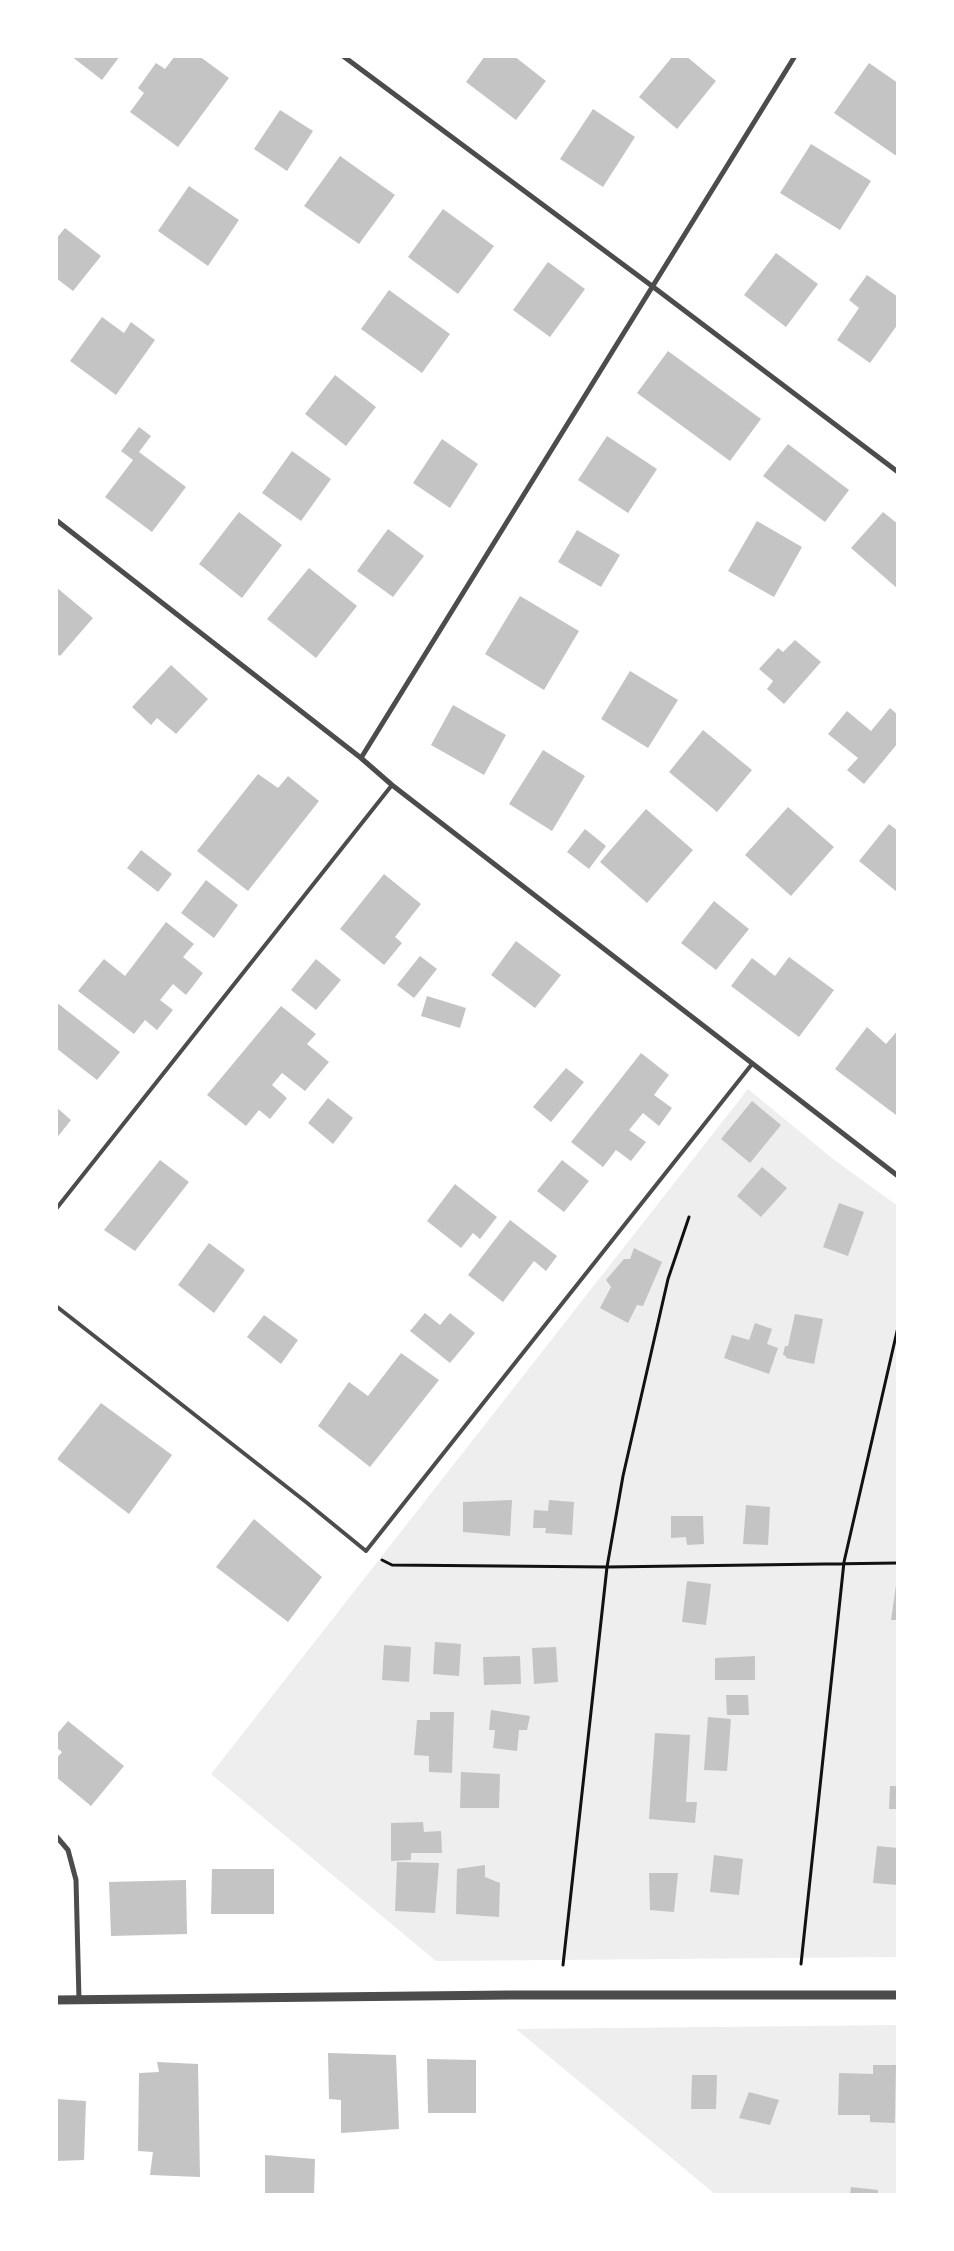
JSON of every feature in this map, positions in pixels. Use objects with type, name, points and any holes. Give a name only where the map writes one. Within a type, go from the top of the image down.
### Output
[{"type":"street","points":[[343,56],[898,472]]},
{"type":"street","points":[[361,758],[795,56]]},
{"type":"street","points":[[56,520],[361,758],[392,785],[898,1176]]},
{"type":"street","points":[[56,1836],[68,1850],[76,1880],[79,2000]]},
{"type":"street","points":[[56,2000],[509,1995],[898,1995]]},
{"type":"lane","points":[[56,1209],[392,785]]},
{"type":"lane","points":[[56,1306],[306,1502],[366,1552],[752,1064]]},
{"type":"path","points":[[563,1965],[608,1567],[623,1476],[664,1297],[689,1217]]},
{"type":"path","points":[[801,1964],[844,1562],[898,1327]]},
{"type":"path","points":[[366,1552],[392,1565],[608,1567],[898,1562]]},
{"type":"shaded area","points":[[748,1089],[833,1159],[898,1206],[898,1957],[436,1961],[211,1774]]},
{"type":"shaded area","points":[[898,2025],[898,2195],[716,2195],[516,2029]]},
{"type":"building","points":[[71,56],[120,56],[102,80]]},
{"type":"building","points":[[175,56],[199,56],[229,78],[178,147],[130,112],[144,93],[138,88],[156,63],[165,69]]},
{"type":"building","points":[[485,56],[514,56],[546,81],[516,120],[466,82]]},
{"type":"building","points":[[673,56],[686,56],[716,81],[677,129],[639,97]]},
{"type":"building","points":[[869,63],[898,83],[898,157],[834,113]]},
{"type":"building","points":[[593,109],[635,137],[603,187],[560,159]]},
{"type":"building","points":[[280,110],[313,131],[287,171],[254,149]]},
{"type":"building","points":[[811,144],[871,181],[840,230],[780,193]]},
{"type":"building","points":[[340,156],[395,195],[359,244],[304,206]]},
{"type":"building","points":[[189,186],[239,220],[208,266],[158,231]]},
{"type":"building","points":[[443,209],[494,246],[458,294],[408,257]]},
{"type":"building","points":[[65,228],[101,256],[73,291],[56,278],[56,239]]},
{"type":"building","points":[[776,253],[818,284],[786,327],[744,295]]},
{"type":"building","points":[[548,262],[585,289],[550,337],[513,310]]},
{"type":"building","points":[[867,275],[898,297],[898,324],[870,363],[837,340],[859,308],[849,300]]},
{"type":"building","points":[[389,290],[450,334],[422,373],[361,329]]},
{"type":"building","points":[[102,317],[124,333],[131,322],[155,340],[116,395],[70,361]]},
{"type":"building","points":[[668,351],[761,419],[730,461],[637,393]]},
{"type":"building","points":[[335,375],[376,407],[346,446],[305,414]]},
{"type":"building","points":[[139,427],[151,436],[139,452],[186,487],[152,532],[105,497],[133,460],[121,451]]},
{"type":"building","points":[[607,436],[657,469],[628,513],[578,480]]},
{"type":"building","points":[[442,439],[478,464],[450,508],[413,483]]},
{"type":"building","points":[[788,444],[849,490],[825,522],[763,476]]},
{"type":"building","points":[[292,451],[331,479],[301,521],[262,493]]},
{"type":"building","points":[[239,512],[282,545],[242,598],[199,564]]},
{"type":"building","points":[[883,512],[898,524],[898,589],[851,548]]},
{"type":"building","points":[[757,521],[802,547],[774,597],[728,571]]},
{"type":"building","points":[[388,529],[424,556],[393,597],[357,571]]},
{"type":"building","points":[[577,530],[620,555],[601,587],[558,562]]},
{"type":"building","points":[[309,568],[357,606],[316,658],[267,619]]},
{"type":"building","points":[[56,587],[93,618],[60,656],[56,653]]},
{"type":"building","points":[[520,596],[579,631],[544,690],[485,654]]},
{"type":"building","points":[[795,640],[821,662],[784,704],[767,689],[773,681],[759,669],[778,648],[783,652]]},
{"type":"building","points":[[171,665],[208,699],[176,734],[157,718],[151,725],[132,707]]},
{"type":"building","points":[[630,671],[678,700],[648,748],[601,719]]},
{"type":"building","points":[[453,705],[506,735],[484,775],[431,745]]},
{"type":"building","points":[[890,708],[898,715],[898,743],[864,784],[847,770],[858,758],[828,734],[847,711],[871,731]]},
{"type":"building","points":[[703,730],[752,770],[717,812],[669,772]]},
{"type":"building","points":[[543,750],[585,776],[552,831],[509,804]]},
{"type":"building","points":[[258,774],[278,788],[288,776],[319,801],[248,891],[197,851]]},
{"type":"building","points":[[788,807],[834,847],[791,896],[745,855]]},
{"type":"building","points":[[646,809],[693,850],[647,903],[600,862]]},
{"type":"building","points":[[889,824],[898,831],[897,892],[859,861]]},
{"type":"building","points":[[585,829],[606,846],[589,869],[567,852]]},
{"type":"building","points":[[141,850],[172,874],[158,892],[127,868]]},
{"type":"building","points":[[384,874],[421,904],[395,937],[402,943],[384,965],[340,929]]},
{"type":"building","points":[[206,880],[238,905],[214,938],[181,913]]},
{"type":"building","points":[[714,901],[749,929],[716,970],[681,943]]},
{"type":"building","points":[[166,922],[194,944],[183,957],[203,973],[186,995],[173,984],[160,1000],[173,1010],[157,1030],[145,1020],[134,1034],[78,991],[104,959],[125,976]]},
{"type":"building","points":[[516,941],[561,975],[535,1008],[491,975]]},
{"type":"building","points":[[420,956],[437,969],[414,998],[397,985]]},
{"type":"building","points":[[789,957],[834,990],[799,1037],[731,986],[752,958],[775,976]]},
{"type":"building","points":[[316,959],[341,980],[316,1010],[291,990]]},
{"type":"building","points":[[427,996],[466,1008],[460,1028],[421,1016]]},
{"type":"building","points":[[56,1002],[120,1052],[97,1080],[56,1048]]},
{"type":"building","points":[[281,1006],[316,1034],[307,1044],[329,1062],[305,1091],[282,1073],[272,1085],[287,1098],[270,1119],[259,1110],[246,1126],[207,1095]]},
{"type":"building","points":[[867,1027],[886,1044],[898,1030],[898,1113],[896,1115],[835,1069]]},
{"type":"building","points":[[641,1053],[669,1075],[654,1095],[672,1108],[659,1126],[643,1113],[629,1130],[646,1142],[631,1161],[616,1150],[603,1167],[571,1142]]},
{"type":"building","points":[[566,1068],[584,1082],[551,1122],[533,1107]]},
{"type":"building","points":[[328,1098],[353,1118],[333,1144],[308,1123]]},
{"type":"building","points":[[752,1101],[781,1125],[750,1163],[721,1139]]},
{"type":"building","points":[[56,1107],[71,1120],[56,1139]]},
{"type":"building","points":[[160,1160],[189,1182],[135,1251],[104,1230]]},
{"type":"building","points":[[562,1160],[589,1181],[564,1212],[537,1191]]},
{"type":"building","points":[[762,1167],[787,1188],[761,1217],[737,1196]]},
{"type":"building","points":[[455,1184],[497,1217],[480,1239],[473,1233],[461,1248],[427,1221]]},
{"type":"building","points":[[839,1203],[864,1212],[848,1256],[823,1247]]},
{"type":"building","points":[[510,1220],[557,1256],[546,1271],[534,1261],[503,1302],[468,1275]]},
{"type":"building","points":[[209,1243],[245,1270],[214,1313],[178,1285]]},
{"type":"building","points":[[634,1248],[662,1262],[643,1306],[637,1305],[628,1323],[600,1308],[611,1287],[606,1280],[624,1259],[630,1259]]},
{"type":"building","points":[[425,1313],[440,1325],[450,1313],[475,1333],[450,1363],[410,1331]]},
{"type":"building","points":[[795,1314],[823,1319],[814,1364],[786,1358],[783,1355],[785,1346],[788,1346]]},
{"type":"building","points":[[264,1315],[298,1340],[281,1364],[247,1337]]},
{"type":"building","points":[[755,1323],[772,1329],[767,1344],[778,1348],[769,1374],[724,1358],[732,1335],[749,1340]]},
{"type":"building","points":[[401,1353],[439,1380],[370,1467],[318,1426],[349,1382],[368,1396]]},
{"type":"building","points":[[101,1403],[172,1455],[129,1514],[57,1459]]},
{"type":"building","points":[[512,1500],[510,1536],[463,1532],[463,1502]]},
{"type":"building","points":[[549,1500],[574,1502],[572,1535],[545,1533],[546,1528],[533,1528],[534,1510],[548,1511]]},
{"type":"building","points":[[746,1505],[770,1507],[768,1545],[743,1544]]},
{"type":"building","points":[[671,1516],[703,1516],[704,1544],[687,1545],[686,1537],[671,1538]]},
{"type":"building","points":[[254,1519],[322,1577],[288,1622],[216,1567]]},
{"type":"building","points":[[687,1581],[711,1584],[706,1625],[682,1622]]},
{"type":"building","points":[[896,1585],[898,1585],[898,1620],[891,1620]]},
{"type":"building","points":[[435,1642],[461,1644],[459,1676],[433,1674]]},
{"type":"building","points":[[384,1645],[411,1647],[409,1682],[382,1680]]},
{"type":"building","points":[[556,1647],[558,1682],[534,1684],[532,1648]]},
{"type":"building","points":[[520,1656],[521,1684],[484,1685],[483,1657]]},
{"type":"building","points":[[755,1656],[755,1680],[715,1680],[715,1658]]},
{"type":"building","points":[[726,1695],[748,1695],[749,1715],[727,1715]]},
{"type":"building","points":[[491,1710],[530,1716],[527,1730],[519,1730],[517,1751],[493,1748],[495,1730],[489,1730]]},
{"type":"building","points":[[430,1712],[454,1712],[452,1773],[429,1772],[429,1756],[414,1755],[417,1720],[430,1720]]},
{"type":"building","points":[[708,1717],[731,1719],[727,1771],[704,1770]]},
{"type":"building","points":[[68,1721],[124,1766],[91,1806],[56,1777],[56,1759],[62,1752],[56,1747],[56,1735]]},
{"type":"building","points":[[655,1733],[690,1735],[686,1802],[697,1802],[695,1823],[649,1819]]},
{"type":"building","points":[[461,1772],[500,1774],[499,1808],[460,1808]]},
{"type":"building","points":[[890,1786],[898,1786],[898,1809],[889,1809]]},
{"type":"building","points":[[423,1822],[424,1832],[441,1831],[442,1853],[411,1853],[411,1860],[391,1861],[391,1823]]},
{"type":"building","points":[[877,1846],[898,1848],[898,1885],[873,1883]]},
{"type":"building","points":[[714,1855],[743,1859],[739,1895],[710,1892]]},
{"type":"building","points":[[397,1862],[439,1863],[435,1913],[395,1911]]},
{"type":"building","points":[[485,1865],[485,1877],[500,1883],[499,1917],[456,1914],[457,1869]]},
{"type":"building","points":[[212,1869],[274,1869],[274,1914],[211,1914]]},
{"type":"building","points":[[649,1873],[678,1873],[674,1912],[650,1910]]},
{"type":"building","points":[[186,1880],[187,1934],[111,1936],[109,1882]]},
{"type":"building","points":[[328,2053],[396,2055],[399,2129],[341,2133],[341,2100],[329,2099]]},
{"type":"building","points":[[427,2059],[476,2060],[476,2113],[428,2113]]},
{"type":"building","points":[[157,2062],[198,2064],[200,2177],[150,2175],[153,2152],[138,2151],[139,2073],[159,2072]]},
{"type":"building","points":[[873,2065],[896,2065],[895,2123],[870,2122],[870,2115],[838,2115],[839,2073],[873,2074]]},
{"type":"building","points":[[692,2075],[717,2075],[716,2109],[691,2109]]},
{"type":"building","points":[[749,2092],[779,2100],[770,2125],[739,2118]]},
{"type":"building","points":[[56,2099],[86,2101],[84,2160],[56,2161]]},
{"type":"building","points":[[265,2155],[315,2159],[314,2195],[265,2195]]},
{"type":"building","points":[[851,2187],[878,2190],[878,2195],[850,2195]]}]
